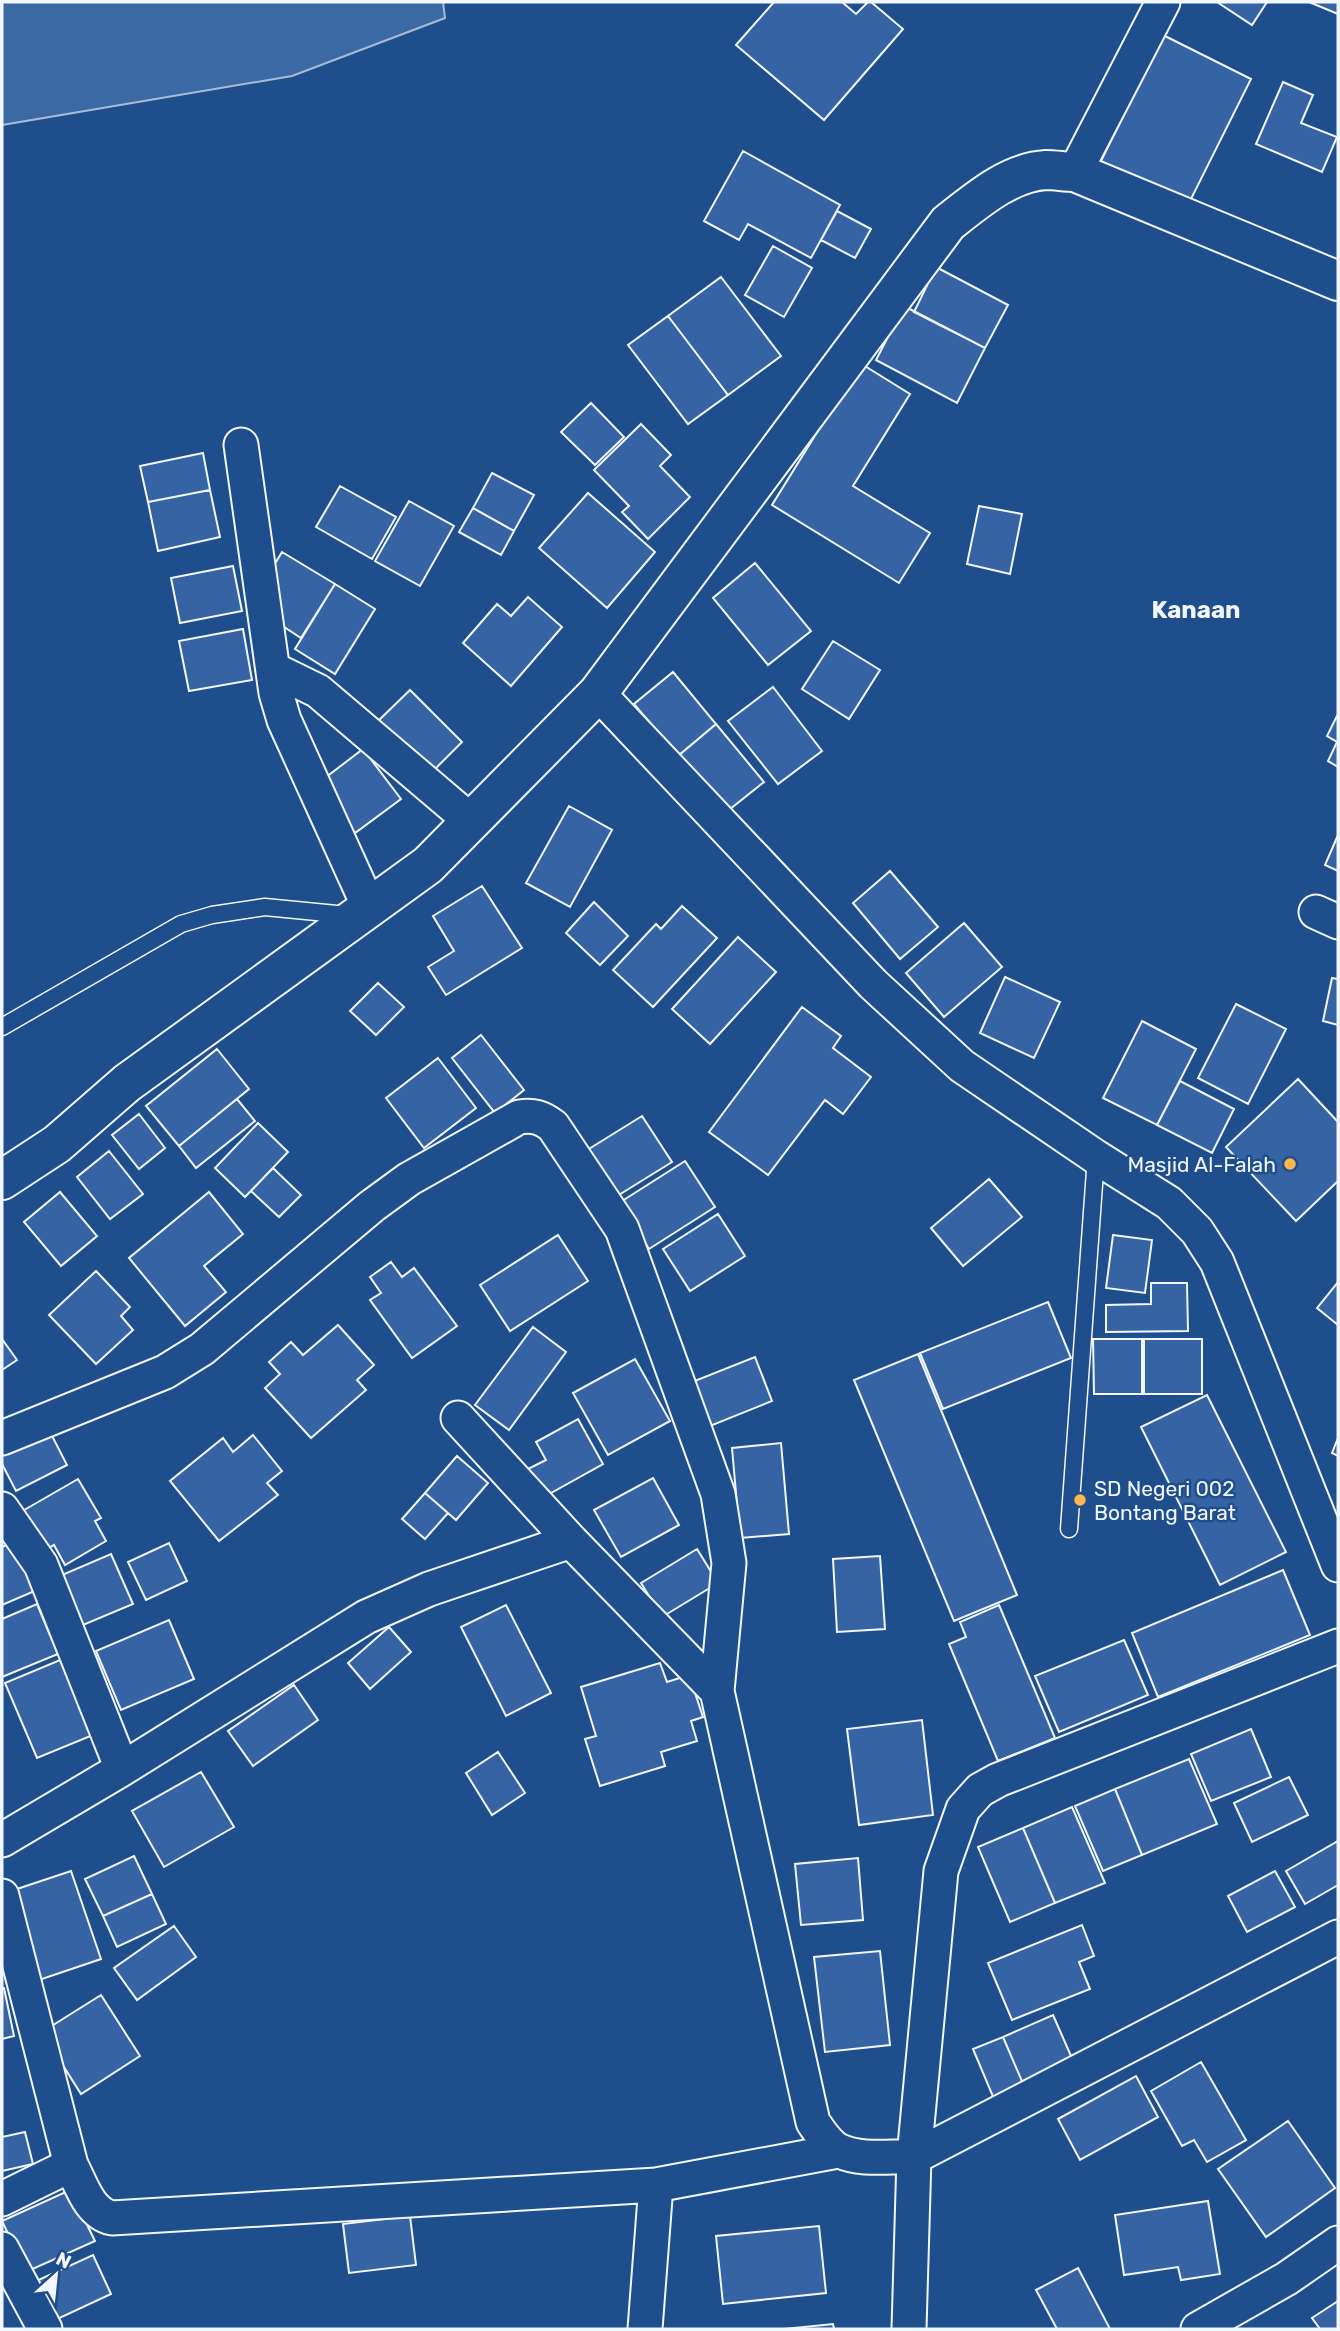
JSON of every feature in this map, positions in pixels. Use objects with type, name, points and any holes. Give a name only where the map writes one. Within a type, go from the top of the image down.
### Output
[{"type":"street","points":[[1075,172],[1163,2]]},
{"type":"street","points":[[2,1180],[57,1144],[127,1083],[428,865],[472,822],[598,693],[948,223],[984,195],[1015,178],[1045,170],[1075,172],[1338,281]]},
{"type":"street","points":[[241,445],[273,668],[284,720],[363,912]]},
{"type":"street","points":[[273,668],[318,691],[472,822]]},
{"type":"street","points":[[598,693],[915,1025],[962,1066],[1169,1203],[1197,1231],[1217,1262],[1338,1565]]},
{"type":"street","points":[[2,1438],[165,1372],[202,1349],[409,1178],[519,1117],[534,1115],[553,1126],[622,1229],[718,1494],[729,1563],[717,1690],[813,2122],[824,2138],[838,2151]]},
{"type":"street","points":[[458,1418],[571,1541],[717,1690]]},
{"type":"street","points":[[2,1509],[41,1565],[122,1769]]},
{"type":"street","points":[[3,1833],[122,1769],[377,1611],[429,1589],[571,1541]]},
{"type":"street","points":[[909,2329],[914,2157],[941,1871],[963,1809],[980,1790],[998,1780],[1338,1646]]},
{"type":"street","points":[[2,1895],[71,2165],[96,2211],[112,2218],[656,2185],[838,2151],[855,2155],[914,2157],[1338,1937]]},
{"type":"street","points":[[2,2199],[71,2165]]},
{"type":"street","points":[[645,2329],[656,2185]]},
{"type":"street","points":[[1198,2329],[1286,2279],[1338,2243]]},
{"type":"street","points":[[2,2249],[45,2329]]},
{"type":"lane","points":[[2,1027],[181,924],[212,915],[265,907],[363,912]]},
{"type":"lane","points":[[1069,1529],[1096,1157]]},
{"type":"water","points":[[2,2],[443,2],[445,18],[292,76],[2,125]]},
{"type":"building","points":[[774,2],[842,2],[856,14],[871,2],[903,29],[824,120],[736,45]]},
{"type":"building","points":[[1217,2],[1267,2],[1252,25]]},
{"type":"building","points":[[1309,2],[1338,2],[1338,14]]},
{"type":"building","points":[[1163,35],[1251,79],[1187,207],[1100,163]]},
{"type":"building","points":[[1283,82],[1313,95],[1301,123],[1337,137],[1322,172],[1256,144]]},
{"type":"building","points":[[743,151],[840,205],[811,258],[748,224],[739,240],[704,221]]},
{"type":"building","points":[[837,211],[871,229],[855,258],[821,240]]},
{"type":"building","points":[[773,246],[812,268],[784,317],[745,295]]},
{"type":"building","points":[[936,267],[1008,305],[985,348],[914,312]]},
{"type":"building","points":[[721,277],[781,356],[728,395],[668,316]]},
{"type":"building","points":[[904,306],[985,348],[957,403],[876,360]]},
{"type":"building","points":[[668,316],[728,395],[688,424],[628,345]]},
{"type":"building","points":[[860,363],[910,394],[853,486],[930,533],[899,583],[772,505]]},
{"type":"building","points":[[591,403],[624,437],[595,465],[561,432]]},
{"type":"building","points":[[641,424],[671,455],[660,466],[690,497],[648,539],[622,512],[629,506],[594,470]]},
{"type":"building","points":[[203,453],[210,490],[148,502],[140,466]]},
{"type":"building","points":[[492,473],[534,495],[514,531],[473,508]]},
{"type":"building","points":[[340,486],[396,517],[372,559],[316,527]]},
{"type":"building","points":[[210,490],[220,537],[158,551],[148,502]]},
{"type":"building","points":[[588,493],[655,552],[607,608],[539,548]]},
{"type":"building","points":[[409,501],[454,526],[420,586],[375,561]]},
{"type":"building","points":[[979,506],[1022,514],[1010,574],[967,564]]},
{"type":"building","points":[[473,508],[514,531],[501,555],[459,532]]},
{"type":"building","points":[[282,552],[335,584],[301,638],[272,619],[265,580]]},
{"type":"building","points":[[755,563],[811,631],[768,665],[713,598]]},
{"type":"building","points":[[233,566],[242,611],[180,623],[171,578]]},
{"type":"building","points":[[335,584],[375,609],[335,674],[295,649]]},
{"type":"building","points":[[528,597],[562,627],[511,686],[463,643],[497,604],[511,616]]},
{"type":"building","points":[[243,629],[252,680],[189,691],[179,641]]},
{"type":"building","points":[[833,641],[880,670],[849,719],[802,689]]},
{"type":"building","points":[[673,672],[716,724],[678,756],[634,704]]},
{"type":"building","points":[[773,687],[822,751],[778,784],[728,721]]},
{"type":"building","points":[[410,690],[462,742],[428,776],[376,723]]},
{"type":"building","points":[[1338,714],[1338,767],[1328,761],[1337,742],[1327,736]]},
{"type":"building","points":[[716,724],[764,782],[725,813],[678,756]]},
{"type":"building","points":[[363,749],[401,799],[355,833],[317,784]]},
{"type":"building","points":[[569,806],[612,830],[570,907],[526,883]]},
{"type":"building","points":[[1338,835],[1338,871],[1325,865]]},
{"type":"building","points":[[890,871],[938,927],[900,959],[853,903]]},
{"type":"building","points":[[482,886],[522,948],[446,995],[428,967],[454,951],[433,916]]},
{"type":"building","points":[[594,902],[628,936],[600,965],[566,933]]},
{"type":"building","points":[[682,906],[717,938],[653,1007],[613,970],[656,924],[661,929]]},
{"type":"building","points":[[964,923],[1002,967],[944,1017],[906,973]]},
{"type":"building","points":[[738,937],[776,972],[710,1044],[672,1009]]},
{"type":"building","points":[[1005,977],[1060,1002],[1034,1058],[980,1033]]},
{"type":"building","points":[[1332,978],[1338,979],[1338,1025],[1323,1021]]},
{"type":"building","points":[[378,983],[404,1007],[376,1035],[350,1011]]},
{"type":"building","points":[[1236,1004],[1286,1029],[1248,1104],[1198,1078]]},
{"type":"building","points":[[802,1007],[841,1036],[833,1048],[871,1077],[843,1114],[825,1100],[768,1175],[709,1132]]},
{"type":"building","points":[[1142,1021],[1196,1049],[1157,1125],[1103,1098]]},
{"type":"building","points":[[481,1035],[524,1090],[495,1113],[452,1058]]},
{"type":"building","points":[[217,1049],[249,1089],[179,1146],[146,1106]]},
{"type":"building","points":[[438,1058],[476,1108],[424,1148],[386,1098]]},
{"type":"building","name":"Masjid Al-Falah","points":[[1298,1079],[1338,1122],[1338,1181],[1296,1221],[1226,1147]]},
{"type":"building","points":[[1180,1081],[1234,1109],[1212,1153],[1157,1125]]},
{"type":"building","points":[[237,1099],[255,1121],[196,1168],[179,1146]]},
{"type":"building","points":[[139,1114],[165,1148],[139,1169],[112,1135]]},
{"type":"building","points":[[642,1116],[672,1162],[614,1198],[584,1152]]},
{"type":"building","points":[[258,1123],[288,1152],[245,1197],[215,1168]]},
{"type":"building","points":[[109,1151],[143,1194],[110,1219],[77,1177]]},
{"type":"building","points":[[685,1161],[715,1207],[649,1249],[619,1203]]},
{"type":"building","points":[[273,1168],[301,1195],[279,1217],[251,1191]]},
{"type":"building","points":[[989,1179],[1022,1217],[963,1266],[931,1228]]},
{"type":"building","points":[[60,1192],[97,1236],[61,1266],[24,1222]]},
{"type":"building","points":[[209,1192],[243,1234],[204,1266],[226,1292],[185,1326],[129,1258]]},
{"type":"building","points":[[718,1214],[745,1256],[690,1291],[663,1249]]},
{"type":"building","points":[[558,1235],[588,1281],[510,1331],[480,1285]]},
{"type":"building","points":[[1113,1235],[1152,1240],[1145,1293],[1106,1288]]},
{"type":"building","points":[[391,1262],[402,1277],[414,1268],[457,1326],[412,1358],[370,1300],[381,1293],[370,1277]]},
{"type":"building","points":[[96,1271],[130,1307],[121,1316],[133,1330],[96,1364],[49,1315]]},
{"type":"building","points":[[1338,1282],[1338,1325],[1317,1308]]},
{"type":"building","points":[[1151,1283],[1187,1283],[1188,1331],[1106,1332],[1106,1305],[1151,1304]]},
{"type":"building","points":[[1048,1302],[1071,1358],[943,1409],[920,1353]]},
{"type":"building","points":[[338,1325],[374,1365],[357,1380],[366,1390],[311,1438],[265,1388],[280,1374],[269,1362],[291,1342],[303,1355]]},
{"type":"building","points":[[533,1327],[566,1352],[509,1430],[475,1405]]},
{"type":"building","points":[[2,1339],[17,1360],[2,1370]]},
{"type":"building","points":[[1093,1339],[1142,1339],[1142,1394],[1094,1394]]},
{"type":"building","points":[[1144,1339],[1202,1339],[1202,1394],[1144,1394]]},
{"type":"building","points":[[918,1354],[1017,1595],[954,1621],[854,1380]]},
{"type":"building","points":[[755,1357],[772,1401],[710,1426],[692,1382]]},
{"type":"building","points":[[635,1359],[670,1421],[608,1455],[573,1393]]},
{"type":"building","points":[[1207,1395],[1286,1552],[1220,1585],[1141,1427]]},
{"type":"building","points":[[578,1419],[603,1464],[542,1498],[526,1470],[546,1460],[536,1442]]},
{"type":"building","points":[[48,1428],[67,1465],[16,1491],[2,1464],[2,1452]]},
{"type":"building","points":[[253,1435],[282,1471],[267,1483],[278,1495],[219,1541],[170,1481],[223,1438],[233,1452]]},
{"type":"building","points":[[1338,1438],[1338,1456],[1332,1453]]},
{"type":"building","points":[[781,1443],[789,1534],[740,1538],[732,1448]]},
{"type":"building","points":[[457,1456],[488,1483],[456,1520],[425,1493]]},
{"type":"building","points":[[653,1478],[679,1525],[621,1557],[594,1510]]},
{"type":"building","points":[[78,1479],[101,1518],[95,1521],[106,1541],[65,1565],[54,1545],[42,1552],[19,1513]]},
{"type":"building","points":[[425,1493],[448,1513],[425,1539],[402,1519]]},
{"type":"building","points":[[15,1541],[37,1590],[2,1605],[2,1547]]},
{"type":"building","points":[[169,1543],[187,1581],[146,1600],[128,1562]]},
{"type":"building","points":[[697,1549],[718,1583],[662,1617],[641,1583]]},
{"type":"building","points":[[111,1554],[133,1604],[83,1625],[62,1575]]},
{"type":"building","points":[[880,1556],[885,1629],[837,1632],[833,1559]]},
{"type":"building","points":[[1283,1570],[1310,1635],[1158,1697],[1132,1633]]},
{"type":"building","points":[[37,1604],[58,1654],[2,1677],[2,1619]]},
{"type":"building","points":[[506,1605],[551,1693],[506,1716],[461,1627]]},
{"type":"building","points":[[999,1605],[1055,1738],[998,1761],[949,1644],[966,1637],[960,1622]]},
{"type":"building","points":[[169,1620],[194,1679],[121,1710],[96,1651]]},
{"type":"building","points":[[389,1627],[411,1652],[370,1689],[348,1663]]},
{"type":"building","points":[[1124,1640],[1148,1695],[1059,1732],[1035,1676]]},
{"type":"building","points":[[60,1660],[93,1735],[37,1758],[5,1683]]},
{"type":"building","points":[[660,1663],[667,1682],[689,1675],[703,1717],[691,1721],[697,1741],[661,1752],[665,1766],[600,1786],[585,1739],[596,1736],[581,1687]]},
{"type":"building","points":[[294,1685],[318,1720],[253,1766],[228,1731]]},
{"type":"building","points":[[922,1720],[933,1815],[859,1825],[847,1729]]},
{"type":"building","points":[[1251,1729],[1271,1777],[1211,1801],[1191,1754]]},
{"type":"building","points":[[498,1752],[525,1793],[492,1815],[466,1773]]},
{"type":"building","points":[[1189,1759],[1217,1824],[1142,1855],[1115,1789]]},
{"type":"building","points":[[201,1772],[234,1827],[164,1867],[132,1811]]},
{"type":"building","points":[[1289,1777],[1308,1815],[1252,1842],[1234,1803]]},
{"type":"building","points":[[1115,1789],[1142,1855],[1103,1871],[1075,1806]]},
{"type":"building","points":[[1072,1807],[1105,1883],[1055,1903],[1023,1828]]},
{"type":"building","points":[[1023,1828],[1055,1903],[1010,1922],[978,1847]]},
{"type":"building","points":[[1338,1841],[1338,1885],[1305,1904],[1286,1871]]},
{"type":"building","points":[[134,1856],[152,1894],[103,1916],[85,1879]]},
{"type":"building","points":[[858,1858],[863,1920],[801,1925],[795,1864]]},
{"type":"building","points":[[71,1871],[101,1959],[39,1980],[8,1892]]},
{"type":"building","points":[[1275,1871],[1295,1907],[1247,1932],[1228,1896]]},
{"type":"building","points":[[152,1894],[166,1924],[117,1947],[103,1916]]},
{"type":"building","points":[[1082,1925],[1094,1956],[1079,1962],[1090,1989],[1012,2020],[988,1963]]},
{"type":"building","points":[[174,1926],[196,1957],[137,2000],[114,1968]]},
{"type":"building","points":[[880,1951],[890,2045],[825,2052],[814,1957]]},
{"type":"building","points":[[2,1988],[14,2036],[2,2039]]},
{"type":"building","points":[[101,1995],[140,2056],[81,2094],[42,2032]]},
{"type":"building","points":[[1053,2015],[1075,2065],[1024,2086],[1003,2037]]},
{"type":"building","points":[[1003,2037],[1024,2086],[994,2099],[973,2049]]},
{"type":"building","points":[[1201,2062],[1246,2140],[1207,2162],[1194,2140],[1182,2146],[1151,2091]]},
{"type":"building","points":[[1136,2076],[1158,2117],[1080,2160],[1058,2119]]},
{"type":"building","points":[[1288,2121],[1335,2188],[1266,2237],[1218,2169]]},
{"type":"building","points":[[25,2132],[33,2164],[2,2171],[2,2137]]},
{"type":"building","points":[[70,2190],[95,2241],[26,2272],[2,2221]]},
{"type":"building","points":[[1208,2201],[1220,2274],[1181,2280],[1178,2267],[1124,2275],[1115,2215]]},
{"type":"building","points":[[410,2216],[416,2265],[349,2273],[343,2224]]},
{"type":"building","points":[[819,2226],[826,2293],[723,2304],[716,2236]]},
{"type":"building","points":[[93,2255],[111,2294],[51,2322],[32,2283]]},
{"type":"building","points":[[1078,2268],[1110,2329],[1057,2329],[1036,2290]]},
{"type":"building","points":[[1338,2301],[1338,2329],[1320,2329],[1312,2318]]},
{"type":"building","points":[[833,2324],[834,2329],[784,2329]]},
{"type":"place","name":"Masjid Al-Falah","points":[[1290,1164]]},
{"type":"place","name":"SD Negeri 002 Bontang Barat","points":[[1080,1500]]},
{"type":"district","name":"Kanaan","points":[[1196,610]]}]
